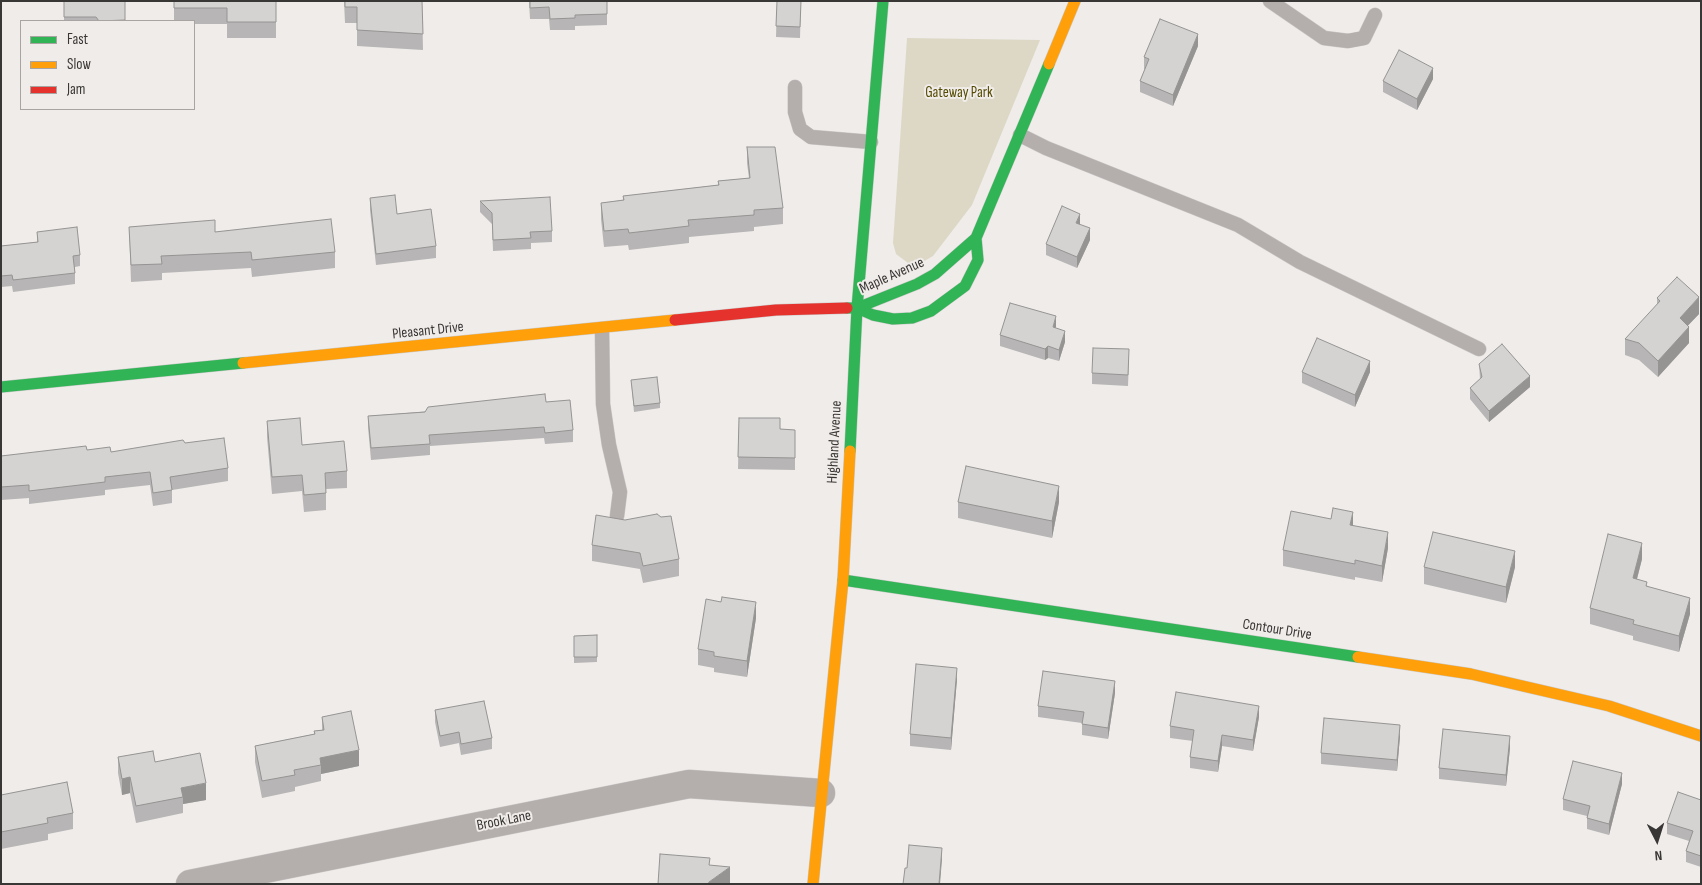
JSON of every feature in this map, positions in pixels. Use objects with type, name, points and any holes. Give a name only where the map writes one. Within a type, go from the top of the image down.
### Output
[{"type":"main road","name":"Highland Avenue","points":[[813,884],[843,580],[858,308],[882,1]]},
{"type":"main road","name":"Maple Avenue","points":[[858,308],[875,299],[917,284],[935,274],[976,238],[1075,1]]},
{"type":"main road","name":"Maple Avenue","points":[[858,308],[873,315],[893,319],[912,318],[931,311],[965,286],[973,274],[978,260],[976,238]]},
{"type":"main road","name":"Pleasant Drive","points":[[1,387],[602,329],[776,310],[828,307],[858,308]]},
{"type":"main road","name":"Contour Drive","points":[[843,580],[1471,674],[1609,706],[1701,736]]},
{"type":"street","name":"Brook Lane","points":[[190,884],[689,784],[821,793]]},
{"type":"lane","points":[[1270,1],[1324,38],[1348,41],[1364,38],[1375,15]]},
{"type":"lane","points":[[795,87],[795,112],[800,129],[811,138],[871,142]]},
{"type":"lane","points":[[1020,135],[1046,148],[1238,225],[1300,262],[1479,349]]},
{"type":"lane","points":[[602,329],[603,404],[609,445],[620,492],[617,516]]},
{"type":"green space","name":"Gateway Park","points":[[907,38],[1040,40],[972,205],[933,256],[921,263],[908,263],[896,254],[893,243]]},
{"type":"building","points":[[64,1],[125,1],[125,20],[98,20],[96,17],[64,17]]},
{"type":"building","points":[[174,1],[276,1],[276,22],[227,22],[227,8],[174,8]]},
{"type":"building","points":[[345,1],[422,1],[423,34],[357,30],[357,7],[345,7]]},
{"type":"building","points":[[530,1],[607,1],[607,14],[575,15],[575,18],[550,19],[549,7],[530,8]]},
{"type":"building","points":[[777,1],[801,1],[800,27],[776,26]]},
{"type":"building","points":[[1160,19],[1198,34],[1173,95],[1140,81],[1149,59],[1144,57]]},
{"type":"building","points":[[1399,50],[1433,68],[1417,99],[1383,81]]},
{"type":"building","points":[[747,147],[775,147],[783,208],[754,210],[754,215],[688,220],[689,226],[629,233],[628,229],[604,231],[601,203],[624,200],[623,196],[719,185],[718,181],[750,178]]},
{"type":"building","points":[[395,195],[397,214],[431,209],[436,246],[376,254],[370,198]]},
{"type":"building","points":[[550,197],[552,231],[530,232],[531,238],[493,240],[492,213],[480,201]]},
{"type":"building","points":[[1062,206],[1080,214],[1076,223],[1090,228],[1077,257],[1046,244]]},
{"type":"building","points":[[331,219],[335,252],[252,260],[251,252],[161,256],[162,264],[131,265],[129,227],[215,220],[215,232]]},
{"type":"building","points":[[77,227],[80,255],[73,256],[75,273],[13,280],[12,275],[1,276],[1,246],[38,242],[37,232]]},
{"type":"building","points":[[1677,277],[1699,297],[1680,318],[1689,327],[1658,361],[1639,343],[1625,339],[1660,301],[1657,298]]},
{"type":"building","points":[[1010,303],[1056,316],[1053,327],[1065,331],[1059,350],[1048,346],[1045,349],[1000,335]]},
{"type":"building","points":[[1317,338],[1370,361],[1355,395],[1302,372]]},
{"type":"building","points":[[1502,344],[1530,376],[1489,411],[1470,388],[1482,377],[1479,364]]},
{"type":"building","points":[[1093,348],[1129,349],[1128,375],[1092,373]]},
{"type":"building","points":[[657,377],[660,403],[634,406],[631,380]]},
{"type":"building","points":[[545,394],[546,402],[570,400],[573,430],[545,433],[544,427],[429,435],[430,444],[371,448],[368,416],[425,412],[428,407]]},
{"type":"building","points":[[300,418],[302,445],[344,441],[347,471],[325,473],[326,493],[304,495],[302,475],[272,477],[267,421]]},
{"type":"building","points":[[739,418],[780,418],[780,429],[795,430],[795,458],[738,457]]},
{"type":"building","points":[[224,438],[228,468],[170,477],[172,490],[153,493],[150,472],[105,477],[105,482],[29,491],[29,485],[1,487],[1,456],[86,446],[87,450],[110,447],[111,452],[183,440],[185,443]]},
{"type":"building","points":[[966,466],[1059,486],[1052,521],[958,502]]},
{"type":"building","points":[[1333,508],[1353,512],[1350,525],[1388,532],[1382,566],[1355,560],[1355,564],[1283,550],[1291,511],[1331,519]]},
{"type":"building","points":[[657,514],[661,517],[671,516],[679,559],[643,566],[640,553],[592,545],[596,515],[625,520]]},
{"type":"building","points":[[1433,532],[1515,551],[1506,587],[1424,567]]},
{"type":"building","points":[[1608,534],[1642,543],[1633,578],[1647,582],[1646,586],[1690,598],[1679,636],[1633,624],[1634,620],[1590,608]]},
{"type":"building","points":[[722,597],[756,602],[747,661],[714,656],[714,652],[698,649],[706,599],[721,602]]},
{"type":"building","points":[[597,635],[597,657],[574,657],[574,636]]},
{"type":"building","points":[[916,664],[957,668],[951,738],[910,734]]},
{"type":"building","points":[[1043,671],[1115,681],[1108,728],[1082,724],[1084,712],[1038,706]]},
{"type":"building","points":[[1176,692],[1259,706],[1253,740],[1222,735],[1218,761],[1190,757],[1194,730],[1170,726]]},
{"type":"building","points":[[484,701],[492,738],[461,744],[459,732],[440,736],[435,710]]},
{"type":"building","points":[[351,711],[359,750],[320,758],[321,765],[294,770],[295,775],[262,781],[255,746],[315,734],[314,731],[324,730],[322,717]]},
{"type":"building","points":[[1324,718],[1400,725],[1397,760],[1321,753]]},
{"type":"building","points":[[1443,729],[1510,736],[1506,775],[1439,768]]},
{"type":"building","points":[[153,751],[155,762],[200,753],[206,783],[181,788],[183,797],[136,806],[130,777],[122,779],[118,757]]},
{"type":"building","points":[[1573,761],[1622,773],[1609,824],[1587,818],[1590,806],[1563,799]]},
{"type":"building","points":[[67,782],[73,813],[47,818],[48,823],[1,832],[1,795]]},
{"type":"building","points":[[1678,792],[1701,800],[1701,856],[1686,851],[1693,831],[1667,823]]},
{"type":"building","points":[[909,845],[942,848],[939,884],[903,884],[905,868],[907,868]]},
{"type":"building","points":[[660,854],[710,858],[709,865],[730,867],[708,884],[658,884]]},
{"type":"traffic: fast","points":[[850,451],[857,308],[883,1]]},
{"type":"traffic: fast","points":[[857,308],[917,284],[935,274],[976,238],[1049,64]]},
{"type":"traffic: fast","points":[[847,308],[857,308],[873,315],[893,319],[912,318],[931,311],[965,286],[978,260],[976,238]]},
{"type":"traffic: fast","points":[[1,387],[243,363]]},
{"type":"traffic: fast","points":[[843,580],[1358,657]]},
{"type":"traffic: slow","points":[[1049,64],[1075,1]]},
{"type":"traffic: slow","points":[[243,363],[675,320]]},
{"type":"traffic: slow","points":[[813,884],[843,580],[850,451]]},
{"type":"traffic: slow","points":[[1358,657],[1471,674],[1609,706],[1701,736]]},
{"type":"traffic: jam","points":[[675,320],[776,310],[847,308]]}]
